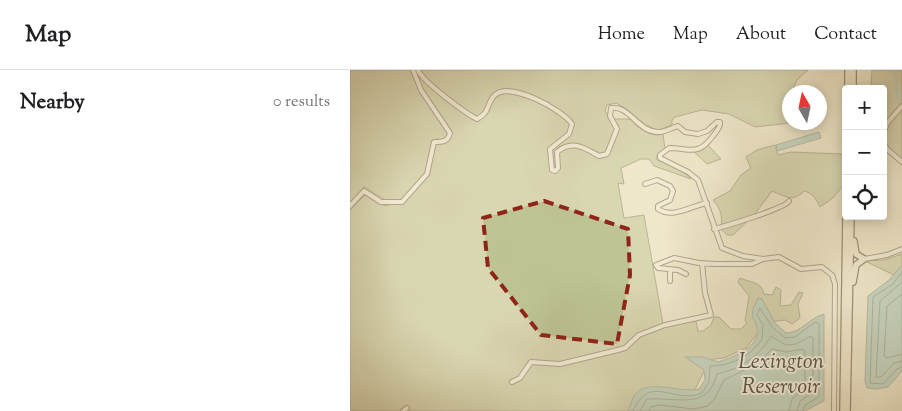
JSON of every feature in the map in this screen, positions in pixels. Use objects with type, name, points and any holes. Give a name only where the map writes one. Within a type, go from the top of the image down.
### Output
[{"type":"highway","points":[[848,70],[848,85]]},
{"type":"highway","points":[[852,70],[853,85]]},
{"type":"highway","points":[[843,411],[846,220]]},
{"type":"highway","points":[[849,325],[855,266],[857,262],[864,259],[856,252],[852,220]]},
{"type":"highway","points":[[847,411],[852,220]]},
{"type":"street","points":[[350,206],[364,191],[381,202],[402,202],[427,174],[434,142],[446,141],[449,138],[450,133],[421,90],[413,70]]},
{"type":"street","points":[[418,70],[427,82],[444,94],[456,106],[477,119],[487,112],[494,95],[501,91],[509,91],[535,99],[568,118],[572,124],[569,134],[550,149],[552,170],[555,171],[558,168],[557,152],[568,146],[579,146],[599,156],[607,154],[617,129],[610,116],[611,108],[615,107],[625,112],[640,126],[658,132],[678,126],[685,132],[700,134],[708,131],[719,122],[720,127],[704,146],[688,151],[669,148],[659,156],[696,178],[707,203],[714,229],[722,248],[743,256],[763,259],[779,257],[801,269],[822,267],[833,276],[834,411]]},
{"type":"street","points":[[885,130],[890,120],[902,106]]},
{"type":"street","points":[[887,148],[902,162]]},
{"type":"street","points":[[645,184],[657,180],[670,186],[673,191],[670,200],[658,206],[658,209],[661,211],[674,214],[707,203]]},
{"type":"street","points":[[714,229],[757,216],[788,204],[790,201]]},
{"type":"street","points":[[864,259],[887,256],[902,249]]},
{"type":"street","points":[[686,274],[658,268],[656,265],[674,258],[702,263],[752,264],[763,259]]},
{"type":"street","points":[[512,382],[520,378],[531,362],[560,364],[618,350],[625,348],[640,335],[664,325],[712,315],[705,293],[702,263]]},
{"type":"street","points":[[670,270],[670,281]]},
{"type":"highlighted area","points":[[544,201],[628,229],[630,275],[617,344],[541,335],[488,268],[483,218]]},
{"type":"green space","points":[[350,70],[420,70],[425,77],[421,70],[808,70],[797,80],[795,85],[782,85],[782,124],[755,127],[729,114],[702,110],[675,117],[672,120],[672,125],[659,130],[642,122],[616,103],[607,105],[605,111],[613,122],[612,119],[630,119],[641,129],[653,135],[663,134],[665,149],[657,155],[657,160],[678,167],[691,179],[654,166],[649,159],[641,159],[621,168],[624,184],[618,183],[624,218],[644,215],[663,324],[696,321],[698,331],[703,331],[711,325],[714,317],[719,317],[731,329],[741,329],[747,323],[745,321],[749,296],[738,282],[740,278],[761,287],[764,294],[772,295],[776,287],[781,290],[780,306],[791,305],[799,292],[803,293],[798,304],[800,318],[792,324],[785,320],[767,322],[746,348],[724,358],[714,359],[707,366],[692,395],[650,411],[350,411],[350,210],[365,195],[379,204],[388,206],[387,201],[364,187],[350,203]]},
{"type":"green space","points":[[872,70],[902,70],[902,163],[887,151],[887,85],[871,85]]},
{"type":"green space","points":[[707,144],[721,159],[707,164],[692,150]]},
{"type":"green space","points":[[775,145],[778,155],[791,152],[842,154],[842,187],[833,198],[820,207],[810,193],[804,191],[792,198],[772,191],[755,214],[733,235],[727,235],[721,229],[721,213],[713,200],[730,191],[741,175],[751,168],[746,157],[757,150]]},
{"type":"green space","points":[[902,254],[902,279],[865,261],[884,260]]},
{"type":"water","points":[[819,132],[821,138],[777,151],[776,145]]},
{"type":"water","name":"Lexington Reservoir","points":[[902,265],[902,371],[888,387],[867,388],[865,381],[868,296],[889,280]]},
{"type":"water","name":"Lexington Reservoir","points":[[758,298],[762,299],[775,323],[786,333],[796,331],[824,314],[824,401],[805,411],[628,411],[634,396],[639,390],[655,387],[699,389],[705,380],[704,370],[685,357],[703,357],[718,362],[735,356],[750,347],[755,341],[757,334],[757,326],[752,317]]},
{"type":"waterway","points":[[895,70],[898,99],[902,107]]}]
